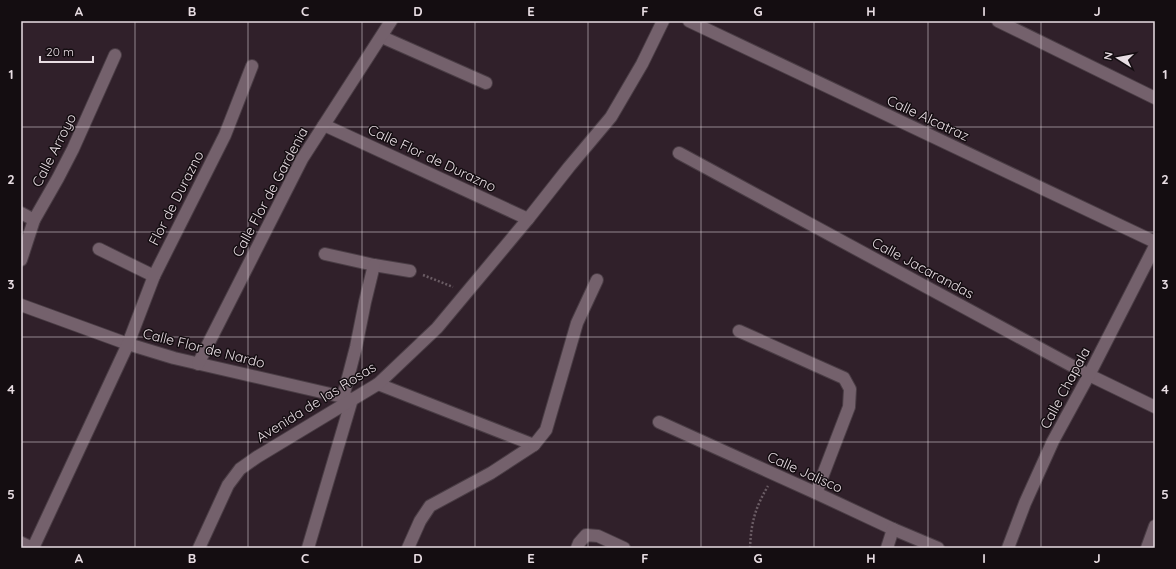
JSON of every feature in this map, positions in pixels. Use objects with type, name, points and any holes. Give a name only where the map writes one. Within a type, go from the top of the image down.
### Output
[{"type":"street","name":"Calle Flor de Gardenia","points":[[198,364],[302,159],[392,21]]},
{"type":"street","name":"Avenida de las Rosas","points":[[199,548],[228,485],[240,469],[348,398],[378,384],[437,328],[611,117],[642,64],[663,21]]},
{"type":"street","name":"Calle Alcatraz","points":[[689,21],[1155,242]]},
{"type":"street","points":[[998,21],[1155,98]]},
{"type":"street","points":[[382,37],[486,83]]},
{"type":"street","name":"Calle Arroyo","points":[[21,260],[34,220],[74,149],[115,55]]},
{"type":"street","name":"Flor de Durazno","points":[[128,344],[154,276],[225,135],[252,66]]},
{"type":"street","name":"Calle Flor de Durazno","points":[[324,125],[528,219]]},
{"type":"street","name":"Calle Jacarandas","points":[[679,153],[1089,375],[1155,407]]},
{"type":"street","points":[[21,213],[34,220]]},
{"type":"street","name":"Calle Chapala","points":[[1008,548],[1025,503],[1053,441],[1089,375],[1155,246]]},
{"type":"street","points":[[100,249],[154,276]]},
{"type":"street","points":[[325,254],[374,265],[410,270]]},
{"type":"street","points":[[308,548],[348,398],[356,346],[374,265]]},
{"type":"street","points":[[408,548],[420,520],[430,506],[491,473],[534,445],[546,430],[576,323],[597,280]]},
{"type":"street","points":[[21,304],[128,344]]},
{"type":"street","points":[[739,331],[844,378],[850,388],[849,407],[816,493]]},
{"type":"street","name":"Calle Flor de Nardo","points":[[34,547],[128,344],[198,364],[348,398]]},
{"type":"street","points":[[378,384],[534,445]]},
{"type":"street","name":"Calle Jalisco","points":[[659,422],[893,529],[938,548]]},
{"type":"street","points":[[1147,548],[1155,526]]},
{"type":"street","points":[[887,548],[893,529]]},
{"type":"street","points":[[577,548],[579,543],[586,535],[598,536],[624,548]]},
{"type":"lane","points":[[21,541],[34,547]]},
{"type":"path","points":[[410,270],[467,292]]},
{"type":"path","points":[[750,548],[751,527],[759,500],[775,475]]}]
